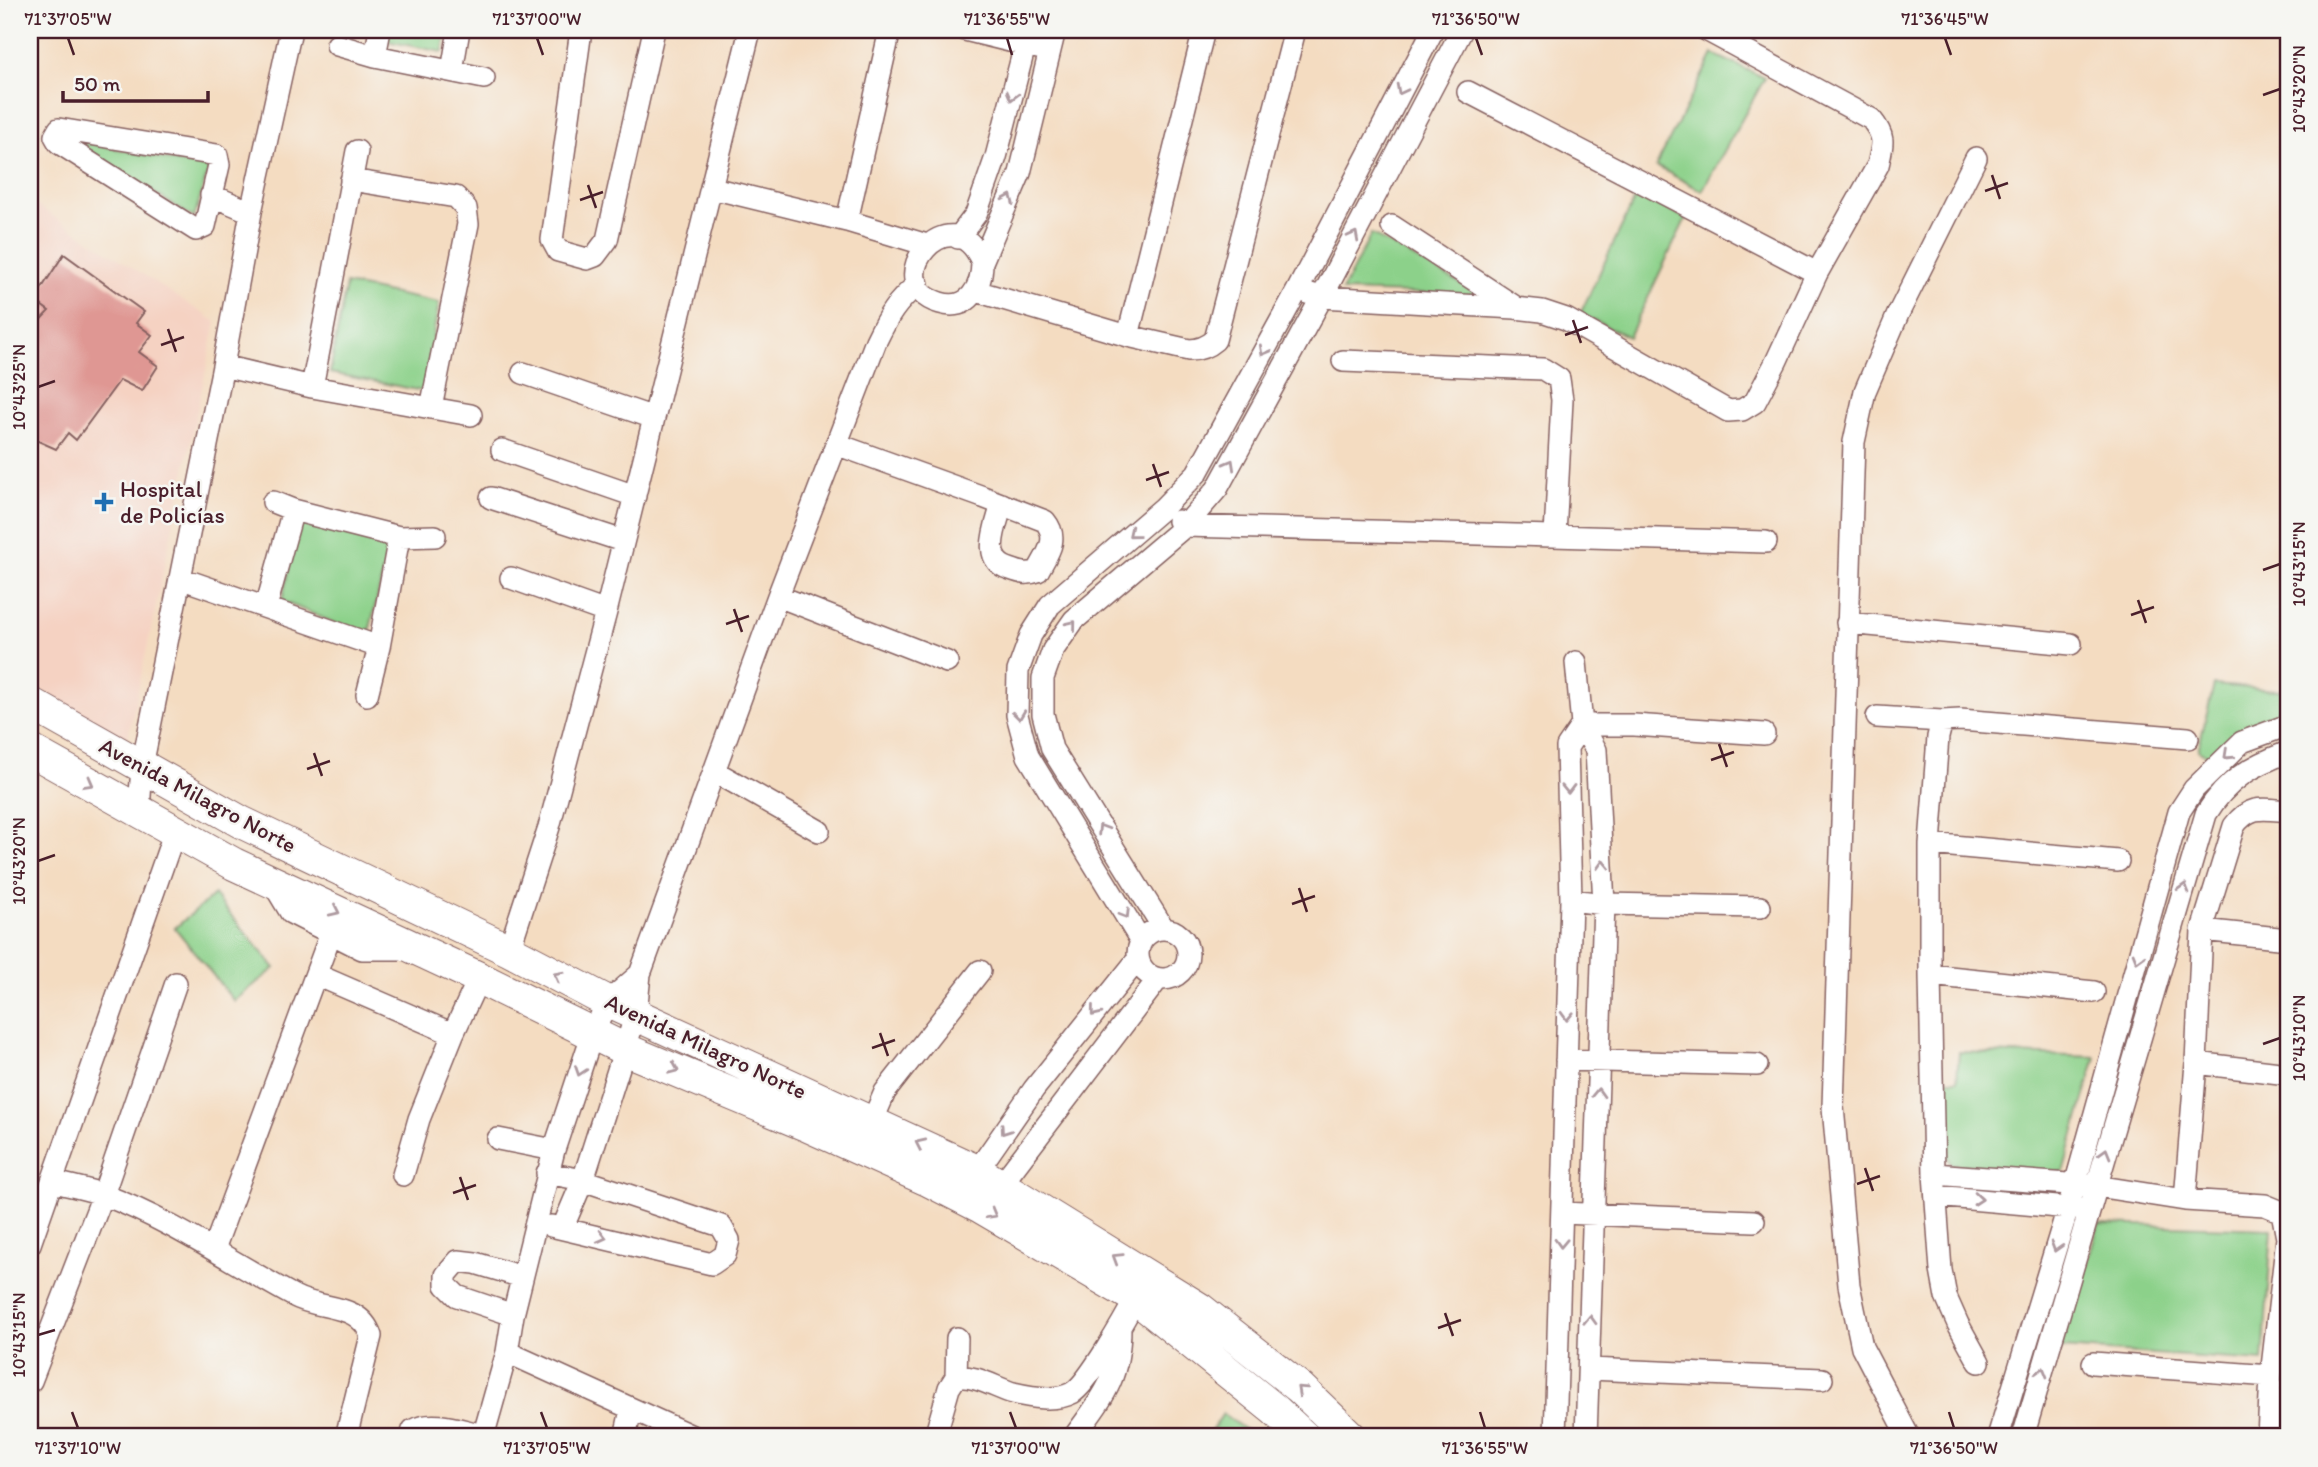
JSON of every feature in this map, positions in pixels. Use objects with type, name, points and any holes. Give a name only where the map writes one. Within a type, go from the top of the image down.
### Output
[{"type":"main road","name":"Avenida Milagro Norte","points":[[30,704],[241,822],[509,950],[607,1002],[989,1178],[1200,1309],[1300,1388],[1350,1437]]},
{"type":"main road","name":"Avenida Milagro Norte","points":[[30,750],[234,864],[624,1048],[930,1181],[991,1213],[1136,1298],[1275,1410],[1304,1437]]},
{"type":"street","points":[[139,811],[142,766],[223,366],[251,212],[291,30]]},
{"type":"street","points":[[375,56],[380,30]]},
{"type":"street","points":[[452,71],[459,30]]},
{"type":"street","points":[[581,30],[552,240],[558,251],[587,260],[595,256],[607,240],[654,30]]},
{"type":"street","points":[[509,950],[549,827],[606,612],[750,30]]},
{"type":"street","points":[[847,221],[890,30]]},
{"type":"street","points":[[965,30],[1027,37],[1050,51]]},
{"type":"street","points":[[982,262],[973,247],[958,238],[947,237],[927,245],[920,253],[916,263],[918,284],[929,298],[947,304],[965,301],[976,291],[982,277],[982,262],[1020,173],[1055,30]]},
{"type":"street","points":[[1128,336],[1204,30]]},
{"type":"street","points":[[976,291],[1128,336],[1196,350],[1215,340],[1295,30]]},
{"type":"street","points":[[989,1178],[1034,1089],[1139,950],[1149,933],[1164,929],[1177,933],[1184,939],[1188,958],[1184,968],[1168,979],[1158,979],[1142,968],[1139,950],[1028,756],[1017,715],[1018,671],[1031,635],[1050,605],[1163,508],[1197,473],[1297,291],[1433,30]]},
{"type":"street","points":[[1164,929],[1052,749],[1043,714],[1043,678],[1053,650],[1074,620],[1185,526],[1217,489],[1322,297],[1462,30]]},
{"type":"street","points":[[1297,291],[1322,297],[1515,307],[1542,311],[1566,319],[1728,411],[1742,410],[1755,402],[1817,273],[1878,165],[1882,132],[1871,119],[1706,30]]},
{"type":"street","points":[[958,238],[976,214],[996,158],[1027,37]]},
{"type":"street","points":[[337,45],[375,56],[484,78]]},
{"type":"street","points":[[1468,92],[1817,273]]},
{"type":"street","points":[[64,129],[213,153],[217,155],[219,165],[211,195],[205,226],[196,230],[59,143],[56,140],[56,132],[64,129]]},
{"type":"street","points":[[312,387],[356,151]]},
{"type":"street","points":[[1909,1437],[1862,1347],[1849,1285],[1833,1107],[1854,442],[1865,391],[1898,314],[1976,158]]},
{"type":"street","points":[[351,180],[456,197],[466,208],[468,224],[431,408]]},
{"type":"street","points":[[712,188],[847,221],[927,245]]},
{"type":"street","points":[[211,195],[251,212]]},
{"type":"street","points":[[1392,226],[1515,307]]},
{"type":"street","points":[[563,1227],[583,1180],[636,1014],[640,974],[778,596],[887,316],[899,300],[918,284]]},
{"type":"street","points":[[1343,362],[1543,369],[1559,379],[1562,400],[1555,536]]},
{"type":"street","points":[[223,366],[312,387],[471,415]]},
{"type":"street","points":[[523,373],[654,418]]},
{"type":"street","points":[[836,444],[1002,504]]},
{"type":"street","points":[[502,450],[635,496]]},
{"type":"street","points":[[491,498],[623,541]]},
{"type":"street","points":[[272,502],[293,510],[399,537],[435,536]]},
{"type":"street","points":[[1163,508],[1185,526],[1766,542]]},
{"type":"street","points":[[266,607],[293,510]]},
{"type":"street","points":[[367,695],[379,647],[399,537]]},
{"type":"street","points":[[180,578],[379,647]]},
{"type":"street","points":[[511,578],[606,612]]},
{"type":"street","points":[[778,596],[947,663]]},
{"type":"street","points":[[1847,624],[2071,644]]},
{"type":"street","points":[[1576,662],[1582,725],[1596,750],[1604,904],[1586,1437]]},
{"type":"street","points":[[1877,717],[1960,720],[2188,738]]},
{"type":"street","points":[[1942,721],[1938,737],[1930,844],[1935,1185],[1941,1270],[1946,1297],[1979,1362]]},
{"type":"street","points":[[1582,725],[1634,725],[1764,734]]},
{"type":"street","points":[[1555,1437],[1571,900],[1567,747],[1582,725]]},
{"type":"street","points":[[2023,1437],[2090,1210],[2085,1185],[2179,812],[2193,789],[2242,742],[2288,725]]},
{"type":"street","points":[[1998,1437],[2068,1207],[2085,1185],[2206,814],[2229,784],[2258,763],[2288,752]]},
{"type":"street","points":[[714,771],[819,831]]},
{"type":"street","points":[[2185,1200],[2196,1063],[2202,930],[2234,826],[2243,813],[2259,808],[2288,811]]},
{"type":"street","points":[[30,1244],[175,831]]},
{"type":"street","points":[[1930,844],[2118,860]]},
{"type":"street","points":[[272,881],[291,913],[362,949],[417,949]]},
{"type":"street","points":[[1571,900],[1604,904],[1760,907]]},
{"type":"street","points":[[2202,930],[2288,939]]},
{"type":"street","points":[[214,1249],[331,933]]},
{"type":"street","points":[[872,1122],[885,1092],[980,971]]},
{"type":"street","points":[[411,1437],[413,1430],[420,1426],[438,1426],[484,1436],[507,1352],[513,1315],[547,1173],[593,1032],[607,1002],[640,974]]},
{"type":"street","points":[[317,975],[453,1034]]},
{"type":"street","points":[[1930,975],[2094,992]]},
{"type":"street","points":[[404,1175],[419,1119],[453,1034],[480,978]]},
{"type":"street","points":[[989,1178],[1158,979]]},
{"type":"street","points":[[31,1381],[103,1195],[176,983]]},
{"type":"street","points":[[1566,1060],[1757,1065]]},
{"type":"street","points":[[2196,1063],[2288,1074]]},
{"type":"street","points":[[498,1139],[554,1150]]},
{"type":"street","points":[[535,1224],[563,1227],[712,1264],[725,1255],[729,1240],[721,1226],[583,1180],[547,1173]]},
{"type":"street","points":[[52,1181],[103,1195],[178,1229],[298,1298],[352,1313],[367,1324],[371,1336],[346,1437]]},
{"type":"street","points":[[1935,1185],[2085,1185],[2185,1200],[2265,1205],[2285,1210],[2287,1238],[2271,1376],[2268,1437]]},
{"type":"street","points":[[1935,1185],[2090,1210]]},
{"type":"street","points":[[1562,1213],[1754,1220]]},
{"type":"street","points":[[513,1315],[457,1297],[446,1285],[446,1275],[458,1261],[475,1263],[522,1277]]},
{"type":"street","points":[[956,1377],[967,1376],[1035,1397],[1055,1398],[1073,1392],[1121,1327],[1136,1298]]},
{"type":"street","points":[[1074,1437],[1107,1392],[1120,1350],[1121,1327]]},
{"type":"street","points":[[935,1437],[949,1388],[956,1377],[957,1338]]},
{"type":"street","points":[[507,1352],[631,1410],[664,1431],[694,1437]]},
{"type":"street","points":[[2093,1363],[2271,1376]]},
{"type":"street","points":[[1589,1369],[1822,1379]]},
{"type":"street","points":[[625,1437],[631,1410]]},
{"type":"shaded area","name":"Hospital de Policías","points":[[30,201],[216,322],[127,742],[30,683]]},
{"type":"green space","points":[[388,30],[446,30],[443,52],[386,41]]},
{"type":"green space","points":[[1713,54],[1765,78],[1702,191],[1656,166]]},
{"type":"green space","points":[[69,139],[209,168],[194,218]]},
{"type":"green space","points":[[1637,194],[1686,218],[1629,337],[1580,314]]},
{"type":"green space","points":[[1371,234],[1481,295],[1342,291]]},
{"type":"green space","points":[[346,284],[439,303],[423,391],[330,373]]},
{"type":"green space","points":[[299,519],[390,543],[368,637],[282,601]]},
{"type":"green space","points":[[2214,685],[2288,691],[2288,713],[2233,737],[2212,758],[2198,750]]},
{"type":"green space","points":[[214,895],[275,968],[234,1001],[175,928]]},
{"type":"green space","points":[[1959,1052],[2096,1057],[2063,1172],[1952,1164],[1942,1148],[1939,1080],[1957,1080]]},
{"type":"green space","points":[[2099,1224],[2272,1229],[2263,1361],[2061,1348]]},
{"type":"green space","points":[[1223,1414],[1255,1437],[1207,1437]]},
{"type":"building","name":"Hospital de Policías","points":[[64,254],[144,312],[136,323],[152,335],[139,352],[158,366],[142,391],[120,380],[76,440],[68,433],[56,449],[36,440],[30,448],[30,331],[49,311],[34,300]]},
{"type":"place","name":"Hospital de Policías","points":[[104,502]]}]
